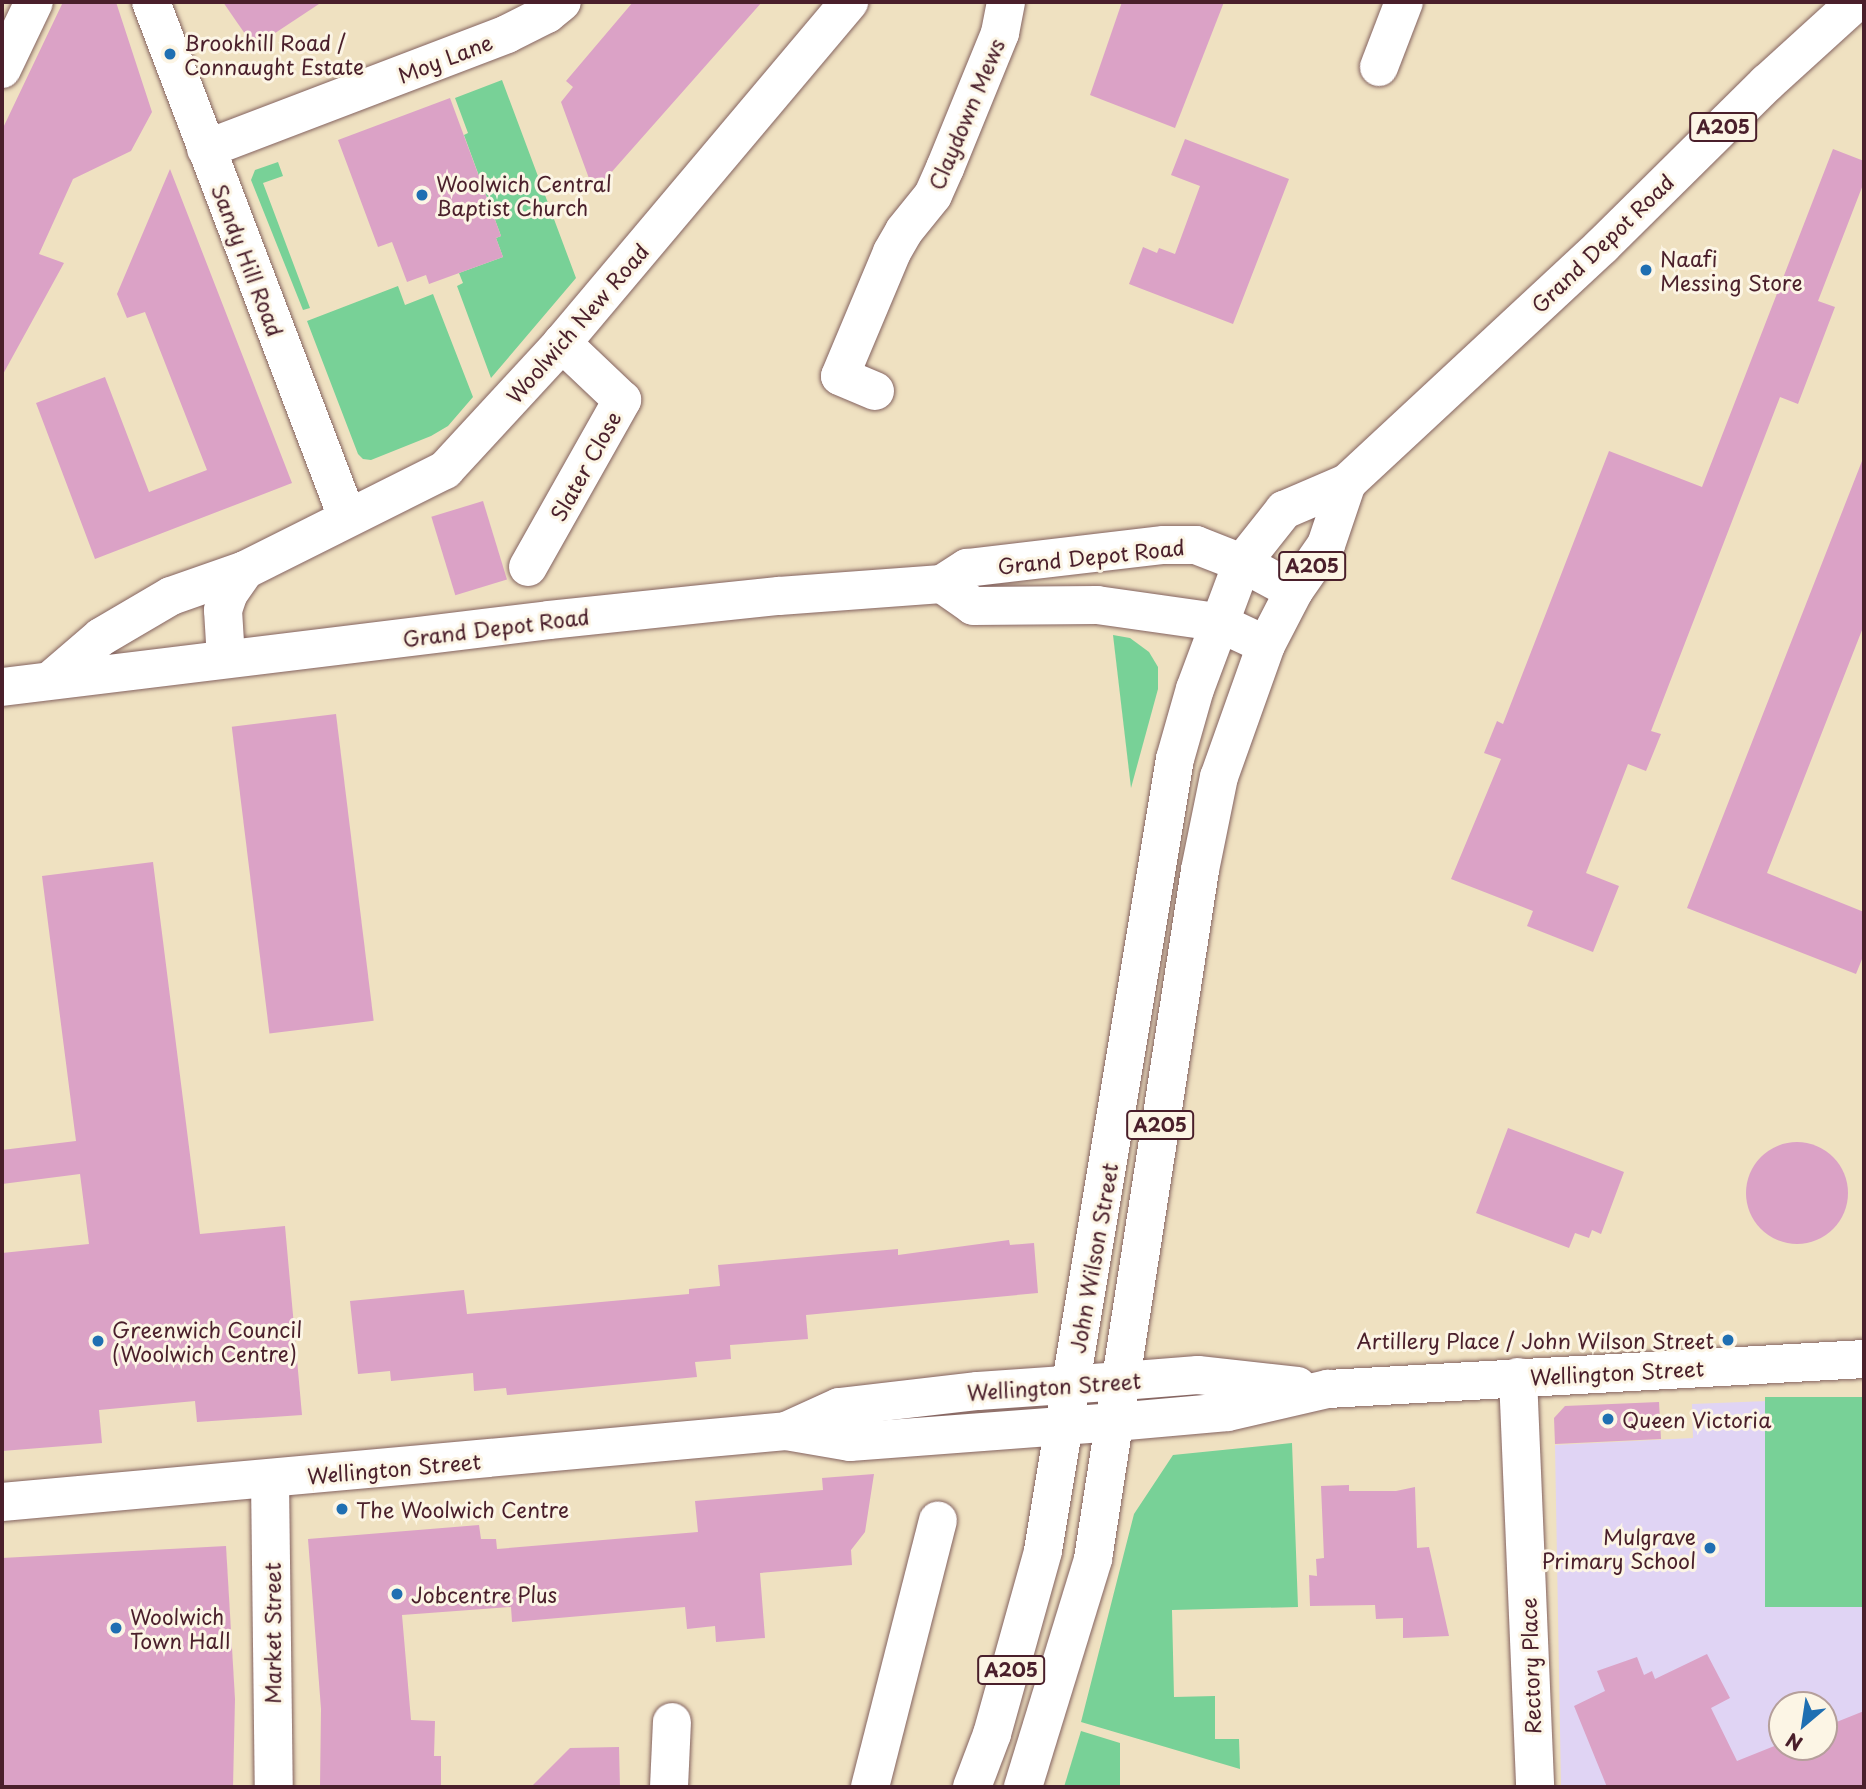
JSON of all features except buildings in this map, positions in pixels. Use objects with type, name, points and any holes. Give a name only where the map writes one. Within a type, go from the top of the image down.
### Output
[{"type":"main road","points":[[2,69],[34,2]]},
{"type":"main road","name":"Sandy Hill Road","points":[[151,2],[347,517]]},
{"type":"main road","name":"Moy Lane","points":[[206,149],[507,34],[547,14],[562,2]]},
{"type":"main road","name":"Woolwich New Road","points":[[51,680],[101,637],[171,596],[245,570],[445,470],[562,343],[849,2]]},
{"type":"main road","name":"Claydown Mews","points":[[875,391],[840,376],[892,252],[933,195],[945,168],[1000,33],[1006,2]]},
{"type":"main road","points":[[1379,67],[1404,2]]},
{"type":"main road","name":"Grand Depot Road","points":[[1242,563],[1284,510],[1347,484],[1602,246],[1767,83],[1856,2]]},
{"type":"main road","name":"Slater Close","points":[[528,567],[622,400],[562,343]]},
{"type":"main road","name":"Grand Depot Road","points":[[942,584],[973,606],[1097,605],[1217,622],[1266,645],[1294,591],[1326,545],[1347,484]]},
{"type":"main road","name":"Grand Depot Road","points":[[51,680],[549,620],[779,596],[942,584],[967,568],[1164,545],[1196,545],[1242,563],[1294,591]]},
{"type":"main road","name":"John Wilson Street","points":[[972,1787],[992,1734],[1043,1551],[1108,1178],[1175,759],[1217,622],[1242,563]]},
{"type":"main road","points":[[226,659],[223,610],[229,593],[245,570]]},
{"type":"main road","name":"A205","points":[[1023,1787],[1087,1584],[1122,1381],[1200,870],[1219,776],[1266,645]]},
{"type":"main road","points":[[2,687],[51,680]]},
{"type":"main road","name":"Wellington Street","points":[[786,1431],[839,1406],[1070,1384],[1198,1376],[1328,1389],[1864,1359]]},
{"type":"main road","name":"Rectory Place","points":[[1518,1377],[1535,1787]]},
{"type":"main road","name":"Wellington Street","points":[[2,1502],[271,1480],[786,1431],[850,1442],[1063,1427],[1228,1412],[1328,1389]]},
{"type":"main road","name":"Market Street","points":[[271,1480],[274,1787]]},
{"type":"main road","points":[[870,1787],[938,1521]]},
{"type":"main road","points":[[669,1787],[672,1722]]},
{"type":"shaded area","name":"Mulgrave Primary School","points":[[1864,1397],[1864,1787],[1561,1787],[1555,1445],[1693,1438],[1692,1404]]},
{"type":"green space","points":[[502,80],[576,278],[491,378],[457,286],[463,283],[459,273],[503,257],[496,238],[501,236],[464,135],[468,133],[455,98]]},
{"type":"green space","points":[[278,162],[283,176],[263,183],[310,308],[303,310],[251,180],[255,170]]},
{"type":"green space","points":[[398,286],[405,305],[433,294],[473,397],[448,426],[431,436],[371,460],[363,459],[358,454],[307,321]]},
{"type":"green space","points":[[1113,635],[1130,638],[1149,652],[1158,667],[1158,689],[1131,788]]},
{"type":"green space","points":[[1765,1397],[1864,1397],[1864,1607],[1765,1607]]},
{"type":"green space","points":[[1292,1443],[1298,1607],[1172,1610],[1174,1697],[1215,1696],[1215,1739],[1239,1739],[1240,1769],[1081,1722],[1134,1514],[1173,1455]]},
{"type":"green space","points":[[1081,1731],[1120,1743],[1120,1787],[1064,1787]]},
{"type":"place","name":"Brookhill Road / Connaught Estate","points":[[170,54]]},
{"type":"place","name":"Woolwich Central Baptist Church","points":[[422,195]]},
{"type":"place","name":"Naafi Messing Store","points":[[1646,270]]},
{"type":"place","name":"Artillery Place / John Wilson Street","points":[[1728,1340]]},
{"type":"place","name":"Greenwich Council (Woolwich Centre)","points":[[98,1341]]},
{"type":"place","name":"Queen Victoria","points":[[1608,1419]]},
{"type":"place","name":"The Woolwich Centre","points":[[342,1509]]},
{"type":"place","name":"Mulgrave Primary School","points":[[1710,1548]]},
{"type":"place","name":"Jobcentre Plus","points":[[397,1594]]},
{"type":"place","name":"Woolwich Town Hall","points":[[116,1628]]}]
